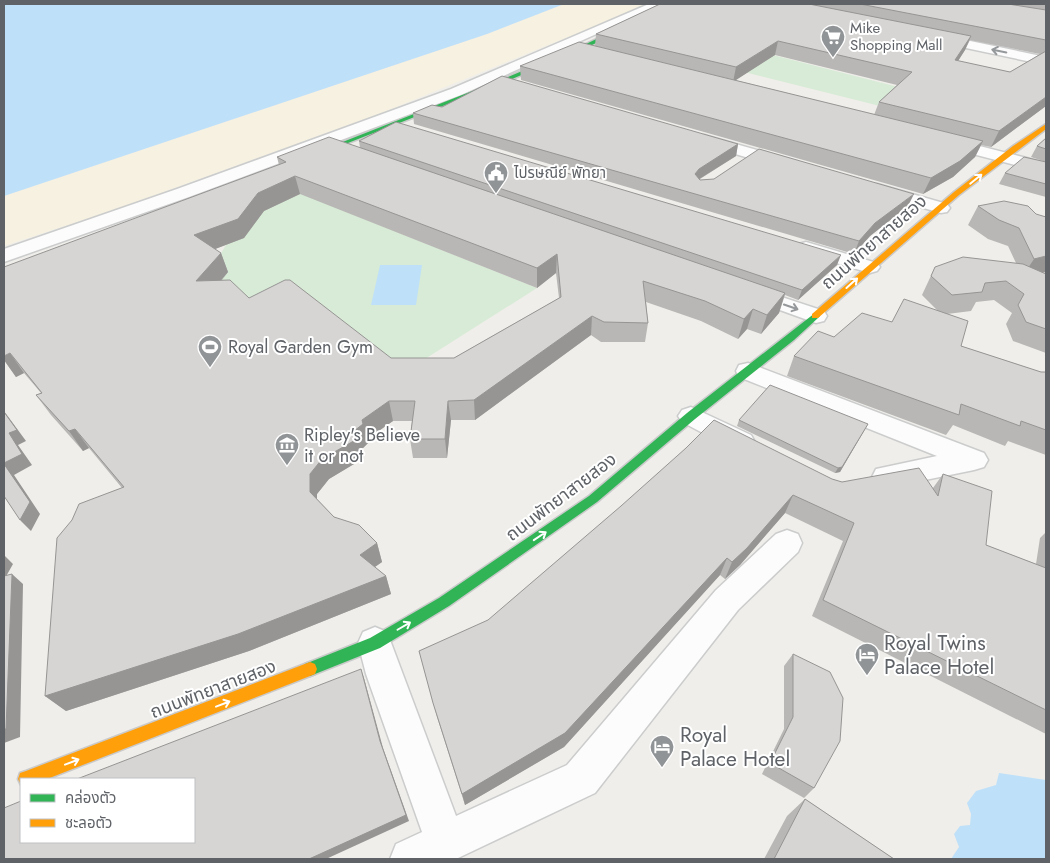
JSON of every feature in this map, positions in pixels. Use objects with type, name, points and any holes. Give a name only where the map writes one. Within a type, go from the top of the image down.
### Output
[{"type":"main road","points":[[4,267],[396,124],[577,50],[672,4]]},
{"type":"main road","name":"ถนนพัทยาสายสอง","points":[[29,778],[277,683],[375,643],[444,602],[571,515],[691,416],[791,338],[870,267],[1002,157],[1046,126]]},
{"type":"street","points":[[4,256],[183,193],[456,92],[658,4]]},
{"type":"street","points":[[922,35],[1046,61]]},
{"type":"street","points":[[577,50],[596,54]]},
{"type":"street","points":[[503,81],[531,89]]},
{"type":"street","points":[[396,124],[425,133]]},
{"type":"street","points":[[691,136],[800,167]]},
{"type":"street","points":[[927,138],[1046,168]]},
{"type":"street","points":[[332,147],[360,157]]},
{"type":"street","points":[[737,165],[753,154]]},
{"type":"street","points":[[866,186],[941,208]]},
{"type":"street","points":[[794,244],[870,267]]},
{"type":"street","points":[[732,287],[816,316]]},
{"type":"street","points":[[748,371],[974,460],[862,482]]},
{"type":"street","points":[[691,416],[762,452]]},
{"type":"street","points":[[411,859],[581,779],[727,600],[787,543]]},
{"type":"street","points":[[375,643],[384,674],[446,843]]},
{"type":"green space","points":[[722,42],[953,101],[884,107],[692,59]]},
{"type":"green space","points":[[306,191],[319,201],[537,288],[395,378],[258,316],[212,291],[215,263],[226,245],[263,211]]},
{"type":"sand","points":[[564,4],[649,4],[384,112],[117,209],[4,246],[4,196],[487,34]]},
{"type":"water","points":[[4,4],[564,4],[487,34],[4,196]]},
{"type":"water","points":[[380,265],[422,265],[416,305],[371,305]]},
{"type":"water","points":[[999,773],[1046,780],[1045,859],[951,859],[959,847],[954,834],[960,826],[970,825],[971,814],[967,803],[976,791],[996,785]]},
{"type":"building","points":[[660,4],[809,4],[971,36],[955,60],[1010,72],[1046,51],[1046,97],[999,131],[879,102],[912,72],[778,41],[736,67],[596,34]]},
{"type":"building","points":[[860,4],[1008,4],[1046,10],[1046,40]]},
{"type":"building","points":[[579,42],[983,141],[960,161],[931,178],[520,66]]},
{"type":"building","points":[[502,76],[738,144],[699,169],[695,174],[700,180],[714,179],[759,149],[914,194],[875,223],[859,241],[413,113],[432,105],[442,107]]},
{"type":"building","points":[[396,122],[841,255],[802,290],[359,141]]},
{"type":"building","points":[[329,137],[785,293],[767,315],[753,309],[744,319],[705,301],[643,281],[648,323],[604,322],[592,316],[474,400],[448,401],[445,439],[410,439],[415,401],[389,401],[362,420],[363,424],[354,431],[359,438],[322,459],[310,474],[310,492],[334,517],[359,525],[377,543],[360,555],[386,576],[238,634],[45,696],[57,538],[72,520],[79,504],[124,487],[75,429],[69,431],[36,395],[42,393],[10,353],[4,356],[4,267],[286,162],[277,157]],"holes":[[[295,176],[537,268],[557,254],[561,297],[454,358],[391,358],[290,280],[285,280],[249,298],[230,280],[196,281],[221,253],[194,235],[238,219],[258,193]]]},
{"type":"building","points":[[1046,138],[1046,149],[1037,146]]},
{"type":"building","points":[[1024,157],[1046,162],[1046,184],[1005,173]]},
{"type":"building","points":[[1004,201],[1028,206],[1036,214],[1046,217],[1046,256],[1034,259],[1019,228],[999,220],[978,206]]},
{"type":"building","points":[[963,257],[1023,264],[1046,274],[1046,329],[1026,322],[1018,305],[1024,294],[1006,281],[985,283],[982,292],[952,295],[931,276],[935,267]]},
{"type":"building","points":[[904,299],[968,321],[961,346],[1046,372],[1046,430],[1021,421],[1020,426],[961,404],[959,415],[794,356],[818,331],[834,337],[862,313],[892,322]]},
{"type":"building","points":[[770,385],[868,424],[842,467],[838,468],[739,420]]},
{"type":"building","points":[[4,412],[17,430],[9,433],[22,454],[4,463]]},
{"type":"building","points":[[714,420],[832,479],[842,482],[919,468],[938,496],[943,474],[992,491],[986,545],[1046,568],[1046,710],[823,600],[854,523],[793,495],[747,548],[732,562],[727,558],[565,733],[462,794],[433,703],[419,651],[488,620],[621,506],[686,448]]},
{"type":"building","points":[[4,464],[30,502],[20,520],[4,496]]},
{"type":"building","points":[[12,574],[6,729],[4,729],[4,576]]},
{"type":"building","points":[[793,654],[830,672],[843,698],[840,741],[814,788],[770,763],[793,717]]},
{"type":"building","points":[[361,669],[380,741],[406,815],[309,859],[4,859],[4,808],[20,801],[20,843],[195,843],[195,778],[80,778]]},
{"type":"building","points":[[805,799],[894,859],[774,859]]},
{"type":"traffic: fast","points":[[310,156],[510,78],[588,45],[672,4]]},
{"type":"traffic: fast","points":[[310,669],[375,643],[444,602],[593,499],[691,416],[791,338],[815,316]]},
{"type":"traffic: slow","points":[[815,316],[899,242],[986,170],[1046,126]]},
{"type":"traffic: slow","points":[[29,778],[310,669]]},
{"type":"place","name":"Mike Shopping Mall","points":[[833,58]]},
{"type":"place","name":"ไปรษณีย์ พัทยา","points":[[496,194]]},
{"type":"place","name":"Royal Garden Gym","points":[[210,368]]},
{"type":"place","name":"Ripley's Believe it or not","points":[[287,466]]},
{"type":"place","name":"Royal Twins Palace Hotel","points":[[867,676]]},
{"type":"place","name":"Royal Palace Hotel","points":[[662,768]]}]
